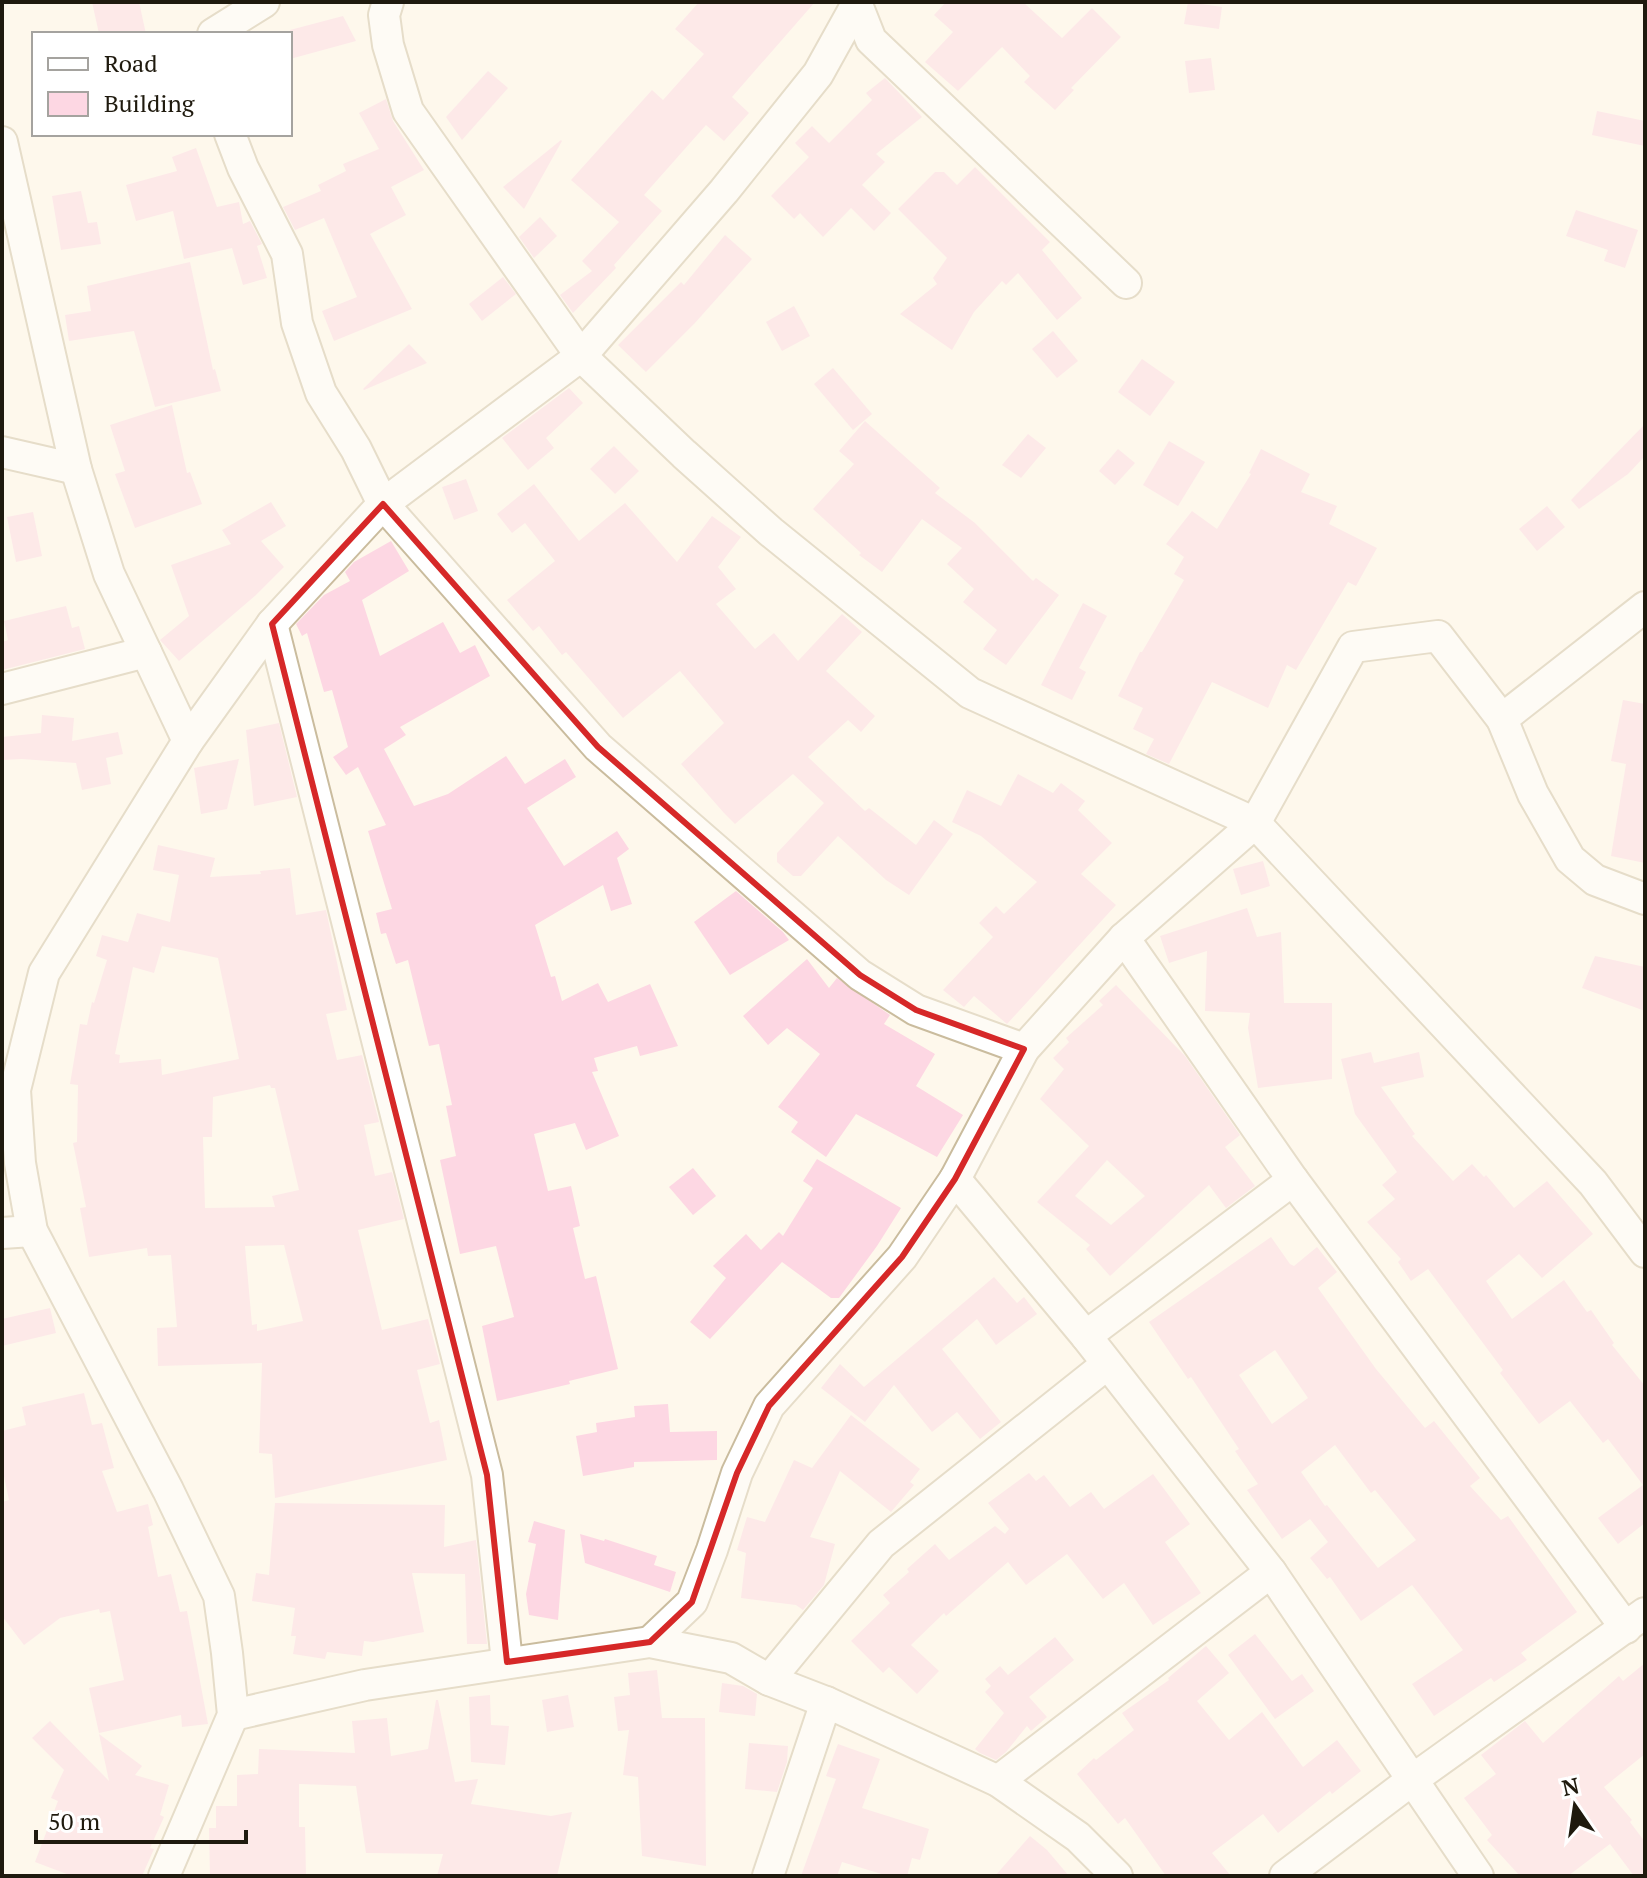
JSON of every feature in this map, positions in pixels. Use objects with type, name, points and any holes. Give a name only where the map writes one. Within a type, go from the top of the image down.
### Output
[{"type":"street","points":[[216,32],[264,2]]},
{"type":"street","points":[[388,2],[384,15],[388,45],[408,111],[581,356],[771,532],[970,693],[1255,823],[1593,1183],[1645,1252]]},
{"type":"street","points":[[164,1876],[233,1715],[219,1596],[168,1490],[32,1231],[20,1163],[15,1090],[44,973],[188,741],[272,624],[383,504],[581,356],[724,191],[818,74],[857,3]]},
{"type":"street","points":[[857,3],[871,40],[1126,283]]},
{"type":"street","points":[[231,136],[243,168],[287,254],[297,323],[321,393],[356,449],[383,504],[598,747],[860,975],[916,1010],[1024,1049]]},
{"type":"street","points":[[3,152],[76,469],[109,574],[188,741]]},
{"type":"street","points":[[2,452],[76,469]]},
{"type":"street","points":[[1502,719],[1645,607]]},
{"type":"street","points":[[272,624],[487,1475],[507,1662]]},
{"type":"street","points":[[650,1642],[692,1602],[737,1473],[769,1406],[902,1257],[955,1179],[1024,1049],[1124,938],[1255,823],[1353,647],[1438,636],[1502,719],[1533,794],[1570,859],[1595,880],[1645,899]]},
{"type":"street","points":[[2,689],[146,652]]},
{"type":"street","points":[[1124,938],[1293,1180],[1636,1620],[1412,1780],[1285,1876]]},
{"type":"street","points":[[955,1179],[1086,1336],[1271,1572],[1478,1876]]},
{"type":"street","points":[[1086,1336],[1293,1180]]},
{"type":"street","points":[[2,1233],[32,1231]]},
{"type":"street","points":[[769,1680],[881,1544],[1106,1365]]},
{"type":"street","points":[[998,1781],[1271,1572]]},
{"type":"street","points":[[233,1715],[365,1685],[650,1642],[731,1658],[769,1680],[826,1702],[998,1781],[1078,1837],[1117,1876]]},
{"type":"street","points":[[768,1876],[826,1702]]},
{"type":"highlighted area","points":[[383,504],[598,747],[860,975],[916,1010],[1024,1049],[955,1179],[902,1257],[769,1406],[737,1473],[692,1602],[650,1642],[507,1662],[487,1475],[272,624]]},
{"type":"building","points":[[92,2],[139,2],[146,32],[99,32]]},
{"type":"building","points":[[699,2],[815,2],[732,97],[749,113],[724,141],[706,125],[644,195],[662,211],[614,265],[616,268],[573,313],[560,295],[592,271],[582,261],[619,222],[571,180],[652,90],[663,100],[704,54],[675,29]]},
{"type":"building","points":[[946,2],[1023,2],[1062,38],[1092,8],[1121,37],[1071,88],[1074,90],[1055,110],[1024,82],[1030,76],[1002,47],[958,91],[925,62],[953,32],[934,15]]},
{"type":"building","points":[[1188,2],[1222,7],[1219,29],[1184,24]]},
{"type":"building","points":[[343,16],[356,41],[292,58],[290,30]]},
{"type":"building","points":[[1211,58],[1215,90],[1189,93],[1185,61]]},
{"type":"building","points":[[488,71],[508,88],[462,140],[446,117]]},
{"type":"building","points":[[885,78],[922,117],[876,154],[885,162],[862,185],[891,213],[874,231],[851,208],[823,237],[800,213],[794,219],[771,196],[809,157],[795,143],[812,126],[829,143],[872,100],[866,93]]},
{"type":"building","points":[[386,99],[393,121],[424,170],[391,187],[406,215],[370,234],[412,309],[334,341],[322,311],[357,297],[324,218],[295,230],[283,207],[321,191],[318,185],[346,171],[343,164],[379,149],[359,113]]},
{"type":"building","points":[[1597,111],[1645,121],[1645,146],[1592,135]]},
{"type":"building","points":[[562,141],[524,209],[503,187]]},
{"type":"building","points":[[196,148],[217,207],[239,202],[243,224],[250,221],[262,244],[257,246],[267,278],[243,285],[232,248],[184,259],[173,211],[136,221],[126,185],[177,171],[172,157]]},
{"type":"building","points":[[975,167],[1050,242],[1042,250],[1082,298],[1057,320],[1018,273],[1006,285],[1002,281],[974,312],[952,350],[900,314],[937,284],[933,278],[947,258],[898,209],[935,172],[944,172],[957,185]]},
{"type":"building","points":[[81,191],[88,223],[97,222],[101,244],[61,250],[52,196]]},
{"type":"building","points":[[1576,210],[1638,230],[1625,268],[1604,261],[1608,250],[1566,236]]},
{"type":"building","points":[[540,217],[557,236],[534,258],[519,237]]},
{"type":"building","points":[[725,235],[752,259],[646,372],[618,345],[681,282],[684,285]]},
{"type":"building","points":[[190,262],[213,370],[221,391],[155,407],[134,331],[69,341],[65,315],[91,311],[87,286]]},
{"type":"building","points":[[503,277],[516,294],[482,321],[469,304]]},
{"type":"building","points":[[794,306],[810,336],[782,351],[766,322]]},
{"type":"building","points":[[1053,331],[1078,361],[1057,378],[1032,349]]},
{"type":"building","points":[[409,344],[427,363],[363,389]]},
{"type":"building","points":[[1142,359],[1175,382],[1150,416],[1118,392]]},
{"type":"building","points":[[833,368],[872,414],[853,430],[814,384]]},
{"type":"building","points":[[569,388],[583,403],[546,438],[554,448],[528,470],[502,438]]},
{"type":"building","points":[[172,405],[187,473],[190,472],[202,504],[135,528],[115,474],[125,471],[110,425]]},
{"type":"building","points":[[865,421],[940,488],[935,493],[975,523],[1033,581],[1036,578],[1059,595],[1006,665],[983,649],[997,630],[963,602],[974,589],[947,564],[962,548],[922,519],[882,572],[859,555],[861,553],[813,509],[854,464],[839,451]]},
{"type":"building","points":[[1645,424],[1645,456],[1628,474],[1579,509],[1571,500]]},
{"type":"building","points":[[1028,434],[1046,448],[1021,478],[1002,465]]},
{"type":"building","points":[[1169,441],[1205,462],[1178,506],[1143,485]]},
{"type":"building","points":[[614,446],[639,471],[615,494],[590,469]]},
{"type":"building","points":[[1118,449],[1135,463],[1115,485],[1099,471]]},
{"type":"building","points":[[1261,449],[1310,474],[1301,492],[1337,506],[1329,524],[1377,548],[1356,586],[1348,582],[1296,670],[1287,665],[1268,708],[1212,682],[1169,764],[1146,754],[1154,739],[1133,729],[1143,708],[1118,696],[1140,652],[1184,580],[1174,574],[1184,557],[1166,544],[1192,511],[1217,529],[1251,474]]},
{"type":"building","points":[[466,479],[478,511],[454,520],[442,487]]},
{"type":"building","points":[[534,484],[579,541],[625,503],[677,562],[712,516],[741,537],[718,567],[736,589],[716,604],[755,649],[774,633],[798,661],[842,614],[862,632],[826,671],[875,716],[861,732],[848,720],[808,757],[865,811],[869,808],[916,845],[934,820],[953,834],[909,895],[886,880],[838,836],[801,876],[793,876],[777,862],[777,853],[824,803],[793,774],[735,824],[681,764],[724,723],[680,671],[623,718],[566,652],[562,655],[539,626],[533,631],[507,600],[555,561],[525,523],[512,533],[497,514]]},
{"type":"building","points":[[271,502],[286,526],[261,541],[284,567],[179,661],[160,640],[189,616],[171,565],[231,544],[222,530]]},
{"type":"building","points":[[1547,506],[1565,527],[1537,551],[1519,529]]},
{"type":"building","points":[[33,512],[42,556],[16,562],[7,517]]},
{"type":"building","points":[[391,541],[409,571],[362,600],[380,656],[443,622],[460,653],[475,645],[490,676],[400,727],[406,735],[384,749],[414,806],[448,794],[506,756],[525,784],[565,759],[576,777],[527,808],[564,866],[617,831],[629,849],[617,858],[632,904],[611,911],[603,885],[535,925],[551,977],[555,976],[562,1001],[598,983],[608,1002],[650,984],[678,1046],[640,1056],[637,1046],[594,1058],[598,1071],[592,1072],[619,1136],[586,1150],[575,1123],[534,1134],[548,1191],[571,1186],[580,1226],[573,1228],[585,1279],[596,1276],[618,1369],[497,1401],[482,1326],[514,1317],[496,1246],[460,1254],[440,1160],[456,1156],[446,1106],[452,1105],[439,1044],[429,1046],[408,960],[396,964],[386,933],[381,934],[376,913],[392,909],[368,831],[386,825],[358,767],[346,775],[333,757],[348,747],[332,690],[324,692],[307,633],[302,636],[296,624],[324,595],[350,581],[345,572],[354,562]]},
{"type":"building","points":[[1083,603],[1107,616],[1079,668],[1086,672],[1072,700],[1041,685]]},
{"type":"building","points":[[66,606],[72,628],[79,626],[85,649],[2,670],[2,642],[8,640],[4,621]]},
{"type":"building","points":[[1623,700],[1645,704],[1645,863],[1611,856],[1626,764],[1611,761]]},
{"type":"building","points":[[42,715],[74,718],[72,741],[118,732],[123,754],[106,758],[111,784],[82,790],[76,763],[2,760],[2,737],[41,733]]},
{"type":"building","points":[[279,723],[297,797],[254,806],[246,730]]},
{"type":"building","points":[[239,759],[227,809],[201,814],[194,768]]},
{"type":"building","points":[[1018,774],[1053,793],[1061,783],[1085,801],[1078,810],[1112,843],[1081,874],[1116,905],[1007,1024],[974,996],[964,1007],[943,990],[993,937],[979,923],[996,906],[1004,914],[1037,882],[981,836],[952,822],[967,790],[1001,806]]},
{"type":"building","points":[[158,845],[215,858],[210,877],[261,874],[260,871],[290,868],[296,915],[326,910],[347,1010],[326,1014],[337,1060],[362,1055],[379,1122],[364,1125],[375,1176],[392,1172],[404,1219],[358,1230],[382,1330],[428,1319],[440,1364],[417,1370],[430,1423],[439,1420],[447,1460],[275,1498],[272,1454],[259,1453],[262,1363],[158,1366],[157,1328],[177,1327],[171,1255],[148,1256],[147,1248],[89,1257],[80,1208],[86,1207],[73,1143],[77,1142],[78,1085],[70,1084],[80,1024],[87,1025],[107,960],[96,956],[102,935],[128,942],[137,913],[170,922],[179,875],[153,870]],"holes":[[[162,946],[218,958],[239,1059],[162,1075],[161,1059],[119,1063],[120,1055],[115,1054],[133,967],[154,973]],[[270,1085],[275,1088],[299,1190],[272,1196],[275,1207],[205,1208],[203,1137],[212,1137],[213,1097]],[[284,1245],[303,1321],[257,1331],[257,1324],[252,1325],[245,1246]]]},
{"type":"building","points":[[1263,861],[1270,886],[1241,895],[1233,869]]},
{"type":"building","points":[[736,891],[789,940],[730,975],[694,922]]},
{"type":"building","points":[[1247,908],[1257,937],[1281,932],[1284,1003],[1332,1003],[1332,1079],[1258,1088],[1248,1028],[1250,1013],[1205,1011],[1207,951],[1169,963],[1160,936]]},
{"type":"building","points":[[1595,956],[1645,967],[1645,1011],[1582,988]]},
{"type":"building","points":[[807,959],[829,988],[837,978],[890,1015],[884,1024],[935,1054],[916,1086],[963,1115],[937,1157],[856,1114],[826,1157],[791,1132],[798,1122],[778,1107],[820,1054],[787,1028],[768,1045],[743,1016]]},
{"type":"building","points":[[1116,985],[1185,1056],[1240,1135],[1225,1147],[1255,1186],[1226,1208],[1209,1185],[1110,1276],[1086,1249],[1090,1245],[1037,1202],[1089,1146],[1040,1099],[1064,1069],[1053,1058],[1069,1042],[1066,1038],[1103,1005],[1099,1001]],"holes":[[[1107,1160],[1145,1196],[1111,1225],[1075,1196]]]},
{"type":"building","points":[[1371,1052],[1374,1063],[1419,1052],[1424,1077],[1381,1087],[1415,1134],[1412,1136],[1453,1181],[1472,1164],[1484,1177],[1486,1175],[1514,1208],[1547,1181],[1593,1234],[1542,1278],[1519,1254],[1486,1281],[1512,1319],[1564,1280],[1587,1312],[1591,1310],[1614,1343],[1612,1345],[1645,1386],[1645,1523],[1618,1544],[1598,1518],[1643,1485],[1608,1439],[1603,1443],[1570,1401],[1539,1424],[1428,1269],[1411,1281],[1398,1262],[1401,1259],[1367,1222],[1395,1199],[1382,1185],[1397,1172],[1355,1114],[1341,1059]]},
{"type":"building","points":[[817,1159],[901,1208],[839,1298],[831,1298],[782,1262],[710,1339],[690,1322],[726,1278],[713,1266],[746,1234],[761,1250],[779,1232],[783,1236],[813,1188],[803,1181]]},
{"type":"building","points":[[693,1168],[716,1196],[693,1215],[669,1187]]},
{"type":"building","points":[[1271,1237],[1294,1266],[1317,1247],[1337,1272],[1318,1288],[1376,1369],[1425,1428],[1434,1421],[1480,1478],[1470,1486],[1501,1520],[1508,1516],[1577,1612],[1521,1653],[1527,1660],[1494,1682],[1491,1678],[1434,1716],[1412,1684],[1463,1650],[1412,1585],[1361,1621],[1330,1577],[1327,1579],[1310,1558],[1328,1542],[1310,1519],[1282,1539],[1247,1490],[1258,1484],[1235,1451],[1239,1449],[1191,1377],[1188,1379],[1149,1322]],"holes":[[[1275,1350],[1308,1398],[1272,1424],[1239,1375]],[[1335,1445],[1371,1493],[1375,1490],[1416,1540],[1378,1568],[1325,1506],[1301,1472]]]},
{"type":"building","points":[[994,1277],[1017,1303],[1024,1297],[1037,1314],[996,1345],[977,1319],[942,1349],[1001,1422],[980,1439],[957,1412],[932,1432],[894,1385],[865,1422],[821,1388],[840,1364],[864,1387]]},
{"type":"building","points":[[50,1308],[56,1333],[2,1346],[2,1319]]},
{"type":"building","points":[[84,1393],[92,1425],[102,1423],[114,1468],[102,1471],[117,1512],[148,1504],[153,1525],[148,1527],[158,1577],[171,1574],[180,1612],[187,1611],[208,1724],[182,1727],[181,1715],[99,1733],[89,1688],[124,1680],[110,1611],[100,1613],[99,1609],[60,1618],[24,1645],[2,1616],[2,1502],[9,1500],[2,1467],[2,1431],[26,1425],[22,1407]]},
{"type":"building","points":[[668,1404],[670,1432],[717,1431],[717,1460],[634,1462],[634,1467],[583,1476],[576,1436],[597,1432],[596,1423],[635,1417],[634,1406]]},
{"type":"building","points":[[851,1415],[920,1469],[910,1482],[914,1485],[891,1512],[840,1471],[810,1537],[835,1544],[824,1585],[803,1610],[796,1605],[741,1598],[746,1553],[737,1550],[747,1517],[765,1522],[794,1460],[812,1468]]},
{"type":"building","points":[[1029,1473],[1036,1481],[1044,1475],[1070,1507],[1091,1492],[1104,1509],[1153,1474],[1190,1524],[1165,1542],[1201,1593],[1153,1625],[1124,1583],[1103,1599],[1067,1554],[1026,1585],[1008,1562],[946,1616],[944,1613],[911,1645],[939,1671],[917,1694],[889,1667],[883,1673],[851,1641],[890,1603],[883,1595],[935,1544],[949,1560],[995,1526],[1005,1534],[1009,1529],[988,1503]]},
{"type":"building","points":[[275,1503],[445,1505],[444,1547],[476,1540],[487,1644],[467,1644],[465,1574],[412,1573],[424,1632],[364,1641],[362,1656],[327,1652],[325,1659],[293,1654],[296,1636],[291,1636],[295,1608],[252,1601],[256,1573],[269,1575]]},
{"type":"building","points":[[534,1521],[565,1530],[558,1620],[529,1615],[526,1594],[536,1544],[528,1542]]},
{"type":"building","points":[[580,1534],[657,1556],[654,1565],[676,1572],[670,1592],[585,1563]]},
{"type":"building","points":[[1255,1634],[1292,1681],[1302,1674],[1314,1691],[1275,1719],[1228,1655]]},
{"type":"building","points":[[1055,1637],[1074,1660],[1029,1697],[1047,1717],[1031,1731],[1027,1726],[996,1760],[980,1753],[975,1749],[1004,1713],[985,1692],[991,1686],[985,1679],[1000,1666],[1008,1675]]},
{"type":"building","points":[[1206,1646],[1229,1673],[1197,1701],[1229,1740],[1262,1712],[1303,1767],[1337,1740],[1361,1771],[1332,1794],[1330,1791],[1278,1833],[1263,1814],[1212,1853],[1231,1876],[1166,1876],[1125,1818],[1118,1824],[1077,1774],[1134,1730],[1122,1713],[1169,1680]]},
{"type":"building","points":[[1645,1663],[1645,1754],[1604,1787],[1632,1820],[1630,1822],[1645,1842],[1645,1876],[1634,1876],[1610,1844],[1568,1876],[1520,1876],[1487,1840],[1492,1835],[1464,1798],[1496,1774],[1481,1755],[1525,1721],[1543,1743],[1619,1676],[1623,1681]]},
{"type":"building","points":[[657,1670],[662,1718],[705,1718],[706,1866],[642,1856],[638,1777],[623,1775],[629,1730],[618,1731],[614,1697],[630,1695],[628,1673]]},
{"type":"building","points":[[722,1683],[743,1686],[757,1694],[755,1716],[719,1712]]},
{"type":"building","points":[[490,1695],[491,1725],[509,1726],[505,1765],[471,1762],[469,1697]]},
{"type":"building","points":[[568,1695],[574,1727],[547,1732],[542,1700]]},
{"type":"building","points":[[436,1700],[455,1782],[478,1779],[471,1804],[551,1816],[572,1812],[557,1876],[437,1876],[443,1854],[366,1853],[356,1786],[299,1784],[299,1827],[305,1827],[306,1876],[210,1876],[209,1828],[216,1828],[216,1806],[237,1806],[237,1775],[258,1774],[259,1749],[355,1753],[352,1721],[387,1718],[391,1756],[428,1749]]},
{"type":"building","points":[[50,1721],[109,1781],[99,1734],[142,1766],[135,1775],[169,1785],[160,1815],[164,1817],[142,1876],[72,1876],[35,1862],[58,1801],[51,1798],[64,1770],[32,1738]]},
{"type":"building","points":[[749,1743],[788,1746],[787,1762],[777,1792],[745,1789]]},
{"type":"building","points":[[838,1744],[880,1759],[862,1808],[929,1829],[920,1860],[912,1858],[907,1876],[888,1876],[842,1862],[837,1876],[801,1876],[836,1779],[826,1776]]},
{"type":"building","points":[[1030,1836],[1047,1850],[1069,1876],[995,1876]]}]
